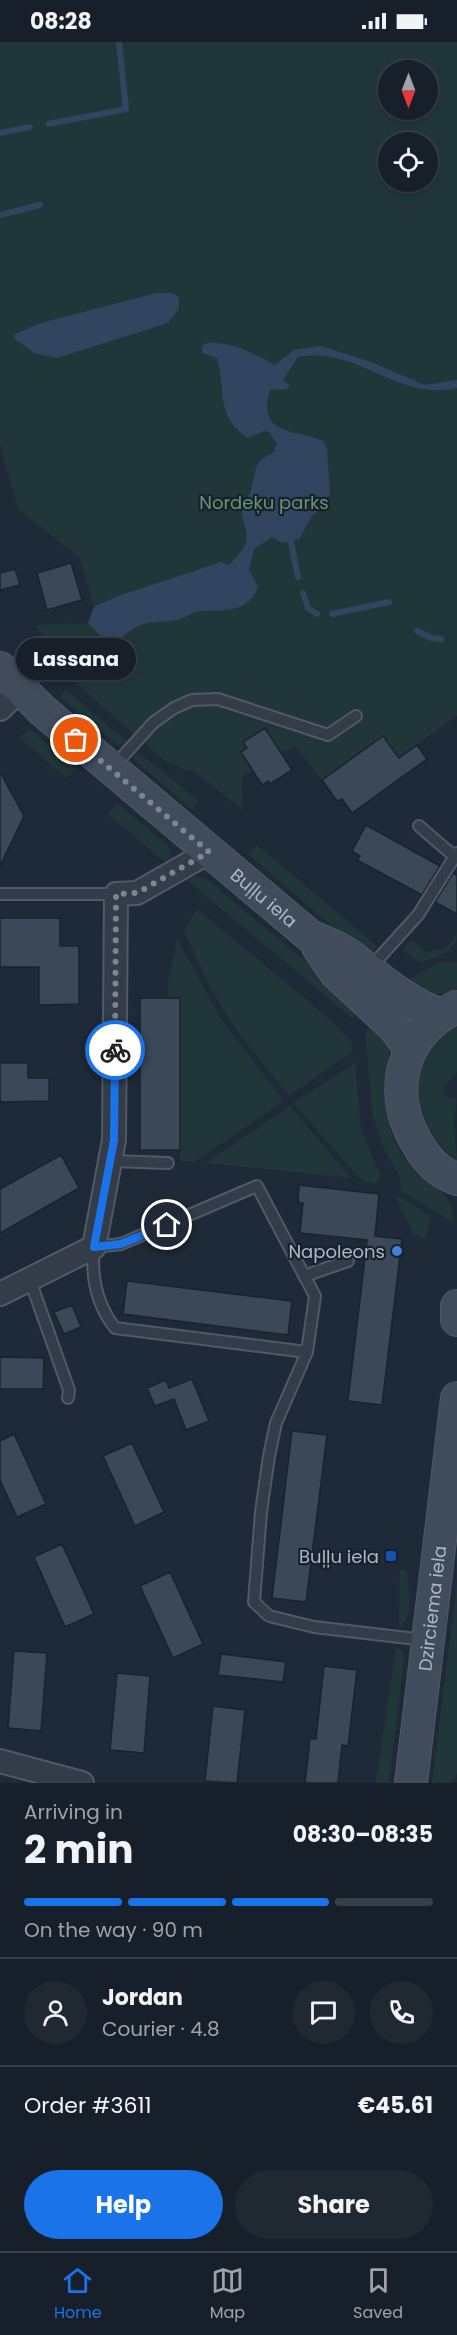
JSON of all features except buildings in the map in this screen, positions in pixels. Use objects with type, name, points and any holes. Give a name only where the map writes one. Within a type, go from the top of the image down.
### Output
[{"type":"street","name":"Buļļu iela","points":[[7,689],[111,769],[310,936],[347,954],[367,971],[418,1006],[448,1011]]},
{"type":"street","points":[[0,1294],[94,1247],[112,1161],[114,1140],[116,894],[137,893],[209,852]]},
{"type":"street","name":"Buļļu iela","points":[[310,936],[336,973],[388,1021],[410,1050]]},
{"type":"street","points":[[448,1011],[423,1031],[410,1050],[400,1086],[405,1124],[424,1156],[453,1185]]},
{"type":"street","points":[[457,1306],[457,1320]]},
{"type":"street","name":"Dzirciema iela","points":[[411,1783],[457,1398]]},
{"type":"street","points":[[0,1761],[82,1783]]},
{"type":"lane","points":[[111,769],[153,723],[174,708],[192,700],[218,699],[328,735],[356,716]]},
{"type":"lane","points":[[367,971],[418,915],[455,859],[419,826]]},
{"type":"lane","points":[[0,894],[116,894]]},
{"type":"lane","points":[[112,1161],[168,1163]]},
{"type":"lane","points":[[307,1352],[115,1328],[102,1312],[92,1266],[94,1247],[121,1244],[257,1186],[315,1296],[307,1352],[276,1423],[261,1512],[254,1602],[269,1616],[314,1627],[429,1641]]},
{"type":"lane","points":[[304,1276],[348,1261]]},
{"type":"lane","points":[[30,1280],[69,1390],[68,1398]]},
{"type":"green space","name":"Nordeķu parks","points":[[0,42],[457,42],[457,716],[337,801],[295,745],[242,777],[243,810],[191,769],[190,771],[166,762],[78,685],[36,625],[88,623],[94,607],[80,558],[18,509],[0,445]]},
{"type":"green space","points":[[66,690],[126,741],[120,747],[60,697]]},
{"type":"green space","points":[[29,728],[76,769],[66,778],[20,738]]},
{"type":"green space","points":[[138,752],[199,801],[192,809],[132,758]]},
{"type":"green space","points":[[117,803],[168,846],[172,858],[168,865],[108,814]]},
{"type":"green space","points":[[257,845],[377,946],[368,957],[248,854]]},
{"type":"green space","points":[[194,876],[208,880],[361,1008],[352,1018],[187,880]]},
{"type":"green space","points":[[197,909],[333,1022],[351,1041],[353,1051],[289,1096],[239,1034],[210,987],[184,932]]},
{"type":"green space","points":[[457,934],[449,950],[420,963],[402,950],[411,940],[426,952],[447,947]]},
{"type":"green space","points":[[177,939],[221,1019],[284,1101],[194,1162],[180,1161],[180,998],[168,998],[168,981]]},
{"type":"green space","points":[[440,963],[457,963],[457,989],[429,994],[403,985],[415,976]]},
{"type":"green space","points":[[374,1020],[389,1046],[385,1101],[393,1139],[403,1156],[447,1198],[452,1209],[454,1223],[401,1191],[399,1175],[383,1146],[373,1116],[365,1034]]},
{"type":"green space","points":[[457,1025],[457,1072],[443,1088],[446,1096],[457,1100],[454,1122],[457,1160],[441,1145],[429,1129],[421,1110],[418,1091],[420,1073],[427,1055],[439,1039]]},
{"type":"green space","points":[[355,1063],[361,1129],[381,1177],[376,1184],[363,1182],[293,1103]]},
{"type":"green space","points":[[290,1106],[351,1178],[206,1163]]},
{"type":"green space","points":[[395,1195],[431,1216],[425,1238],[414,1235]]},
{"type":"green space","points":[[400,1570],[407,1570],[409,1609],[404,1623],[399,1628]]},
{"type":"green space","points":[[457,1583],[457,1773],[451,1783],[432,1783]]},
{"type":"green space","points":[[396,1647],[403,1652],[404,1660],[389,1783],[376,1783]]},
{"type":"water","points":[[156,293],[172,293],[179,297],[179,308],[168,323],[57,358],[34,353],[14,338],[14,335],[41,323]]},
{"type":"water","points":[[207,343],[234,346],[275,365],[294,350],[321,346],[371,362],[425,385],[457,380],[457,388],[435,390],[415,387],[339,359],[319,355],[298,357],[283,380],[290,385],[287,389],[270,390],[267,405],[269,416],[274,424],[282,429],[323,441],[327,449],[330,495],[326,498],[326,505],[312,516],[299,539],[282,543],[272,537],[254,549],[249,570],[258,586],[254,595],[243,606],[227,610],[198,611],[178,620],[143,624],[120,638],[106,641],[88,623],[94,607],[118,596],[221,562],[229,565],[242,550],[247,539],[241,508],[250,492],[257,466],[274,452],[277,444],[269,432],[264,431],[248,438],[230,421],[226,412],[217,358],[202,353],[202,346]]},
{"type":"waterway","points":[[48,124],[126,109],[119,42]]},
{"type":"waterway","points":[[0,133],[30,127]]},
{"type":"waterway","points":[[0,215],[40,205]]},
{"type":"waterway","points":[[291,542],[298,577]]},
{"type":"waterway","points":[[303,593],[308,608],[317,614]]},
{"type":"waterway","points":[[332,614],[389,602]]},
{"type":"waterway","points":[[417,631],[431,638],[441,639]]},
{"type":"way so far","points":[[76,740],[209,852],[137,893],[116,894],[115,1050]]},
{"type":"place","name":"Lassana","points":[[76,740]]},
{"type":"place","name":"Napoleons","points":[[397,1251]]},
{"type":"place","name":"Buļļu iela","points":[[391,1556]]},
{"type":"route","points":[[115,1050],[112,1161],[94,1247],[121,1244],[167,1225]]}]
